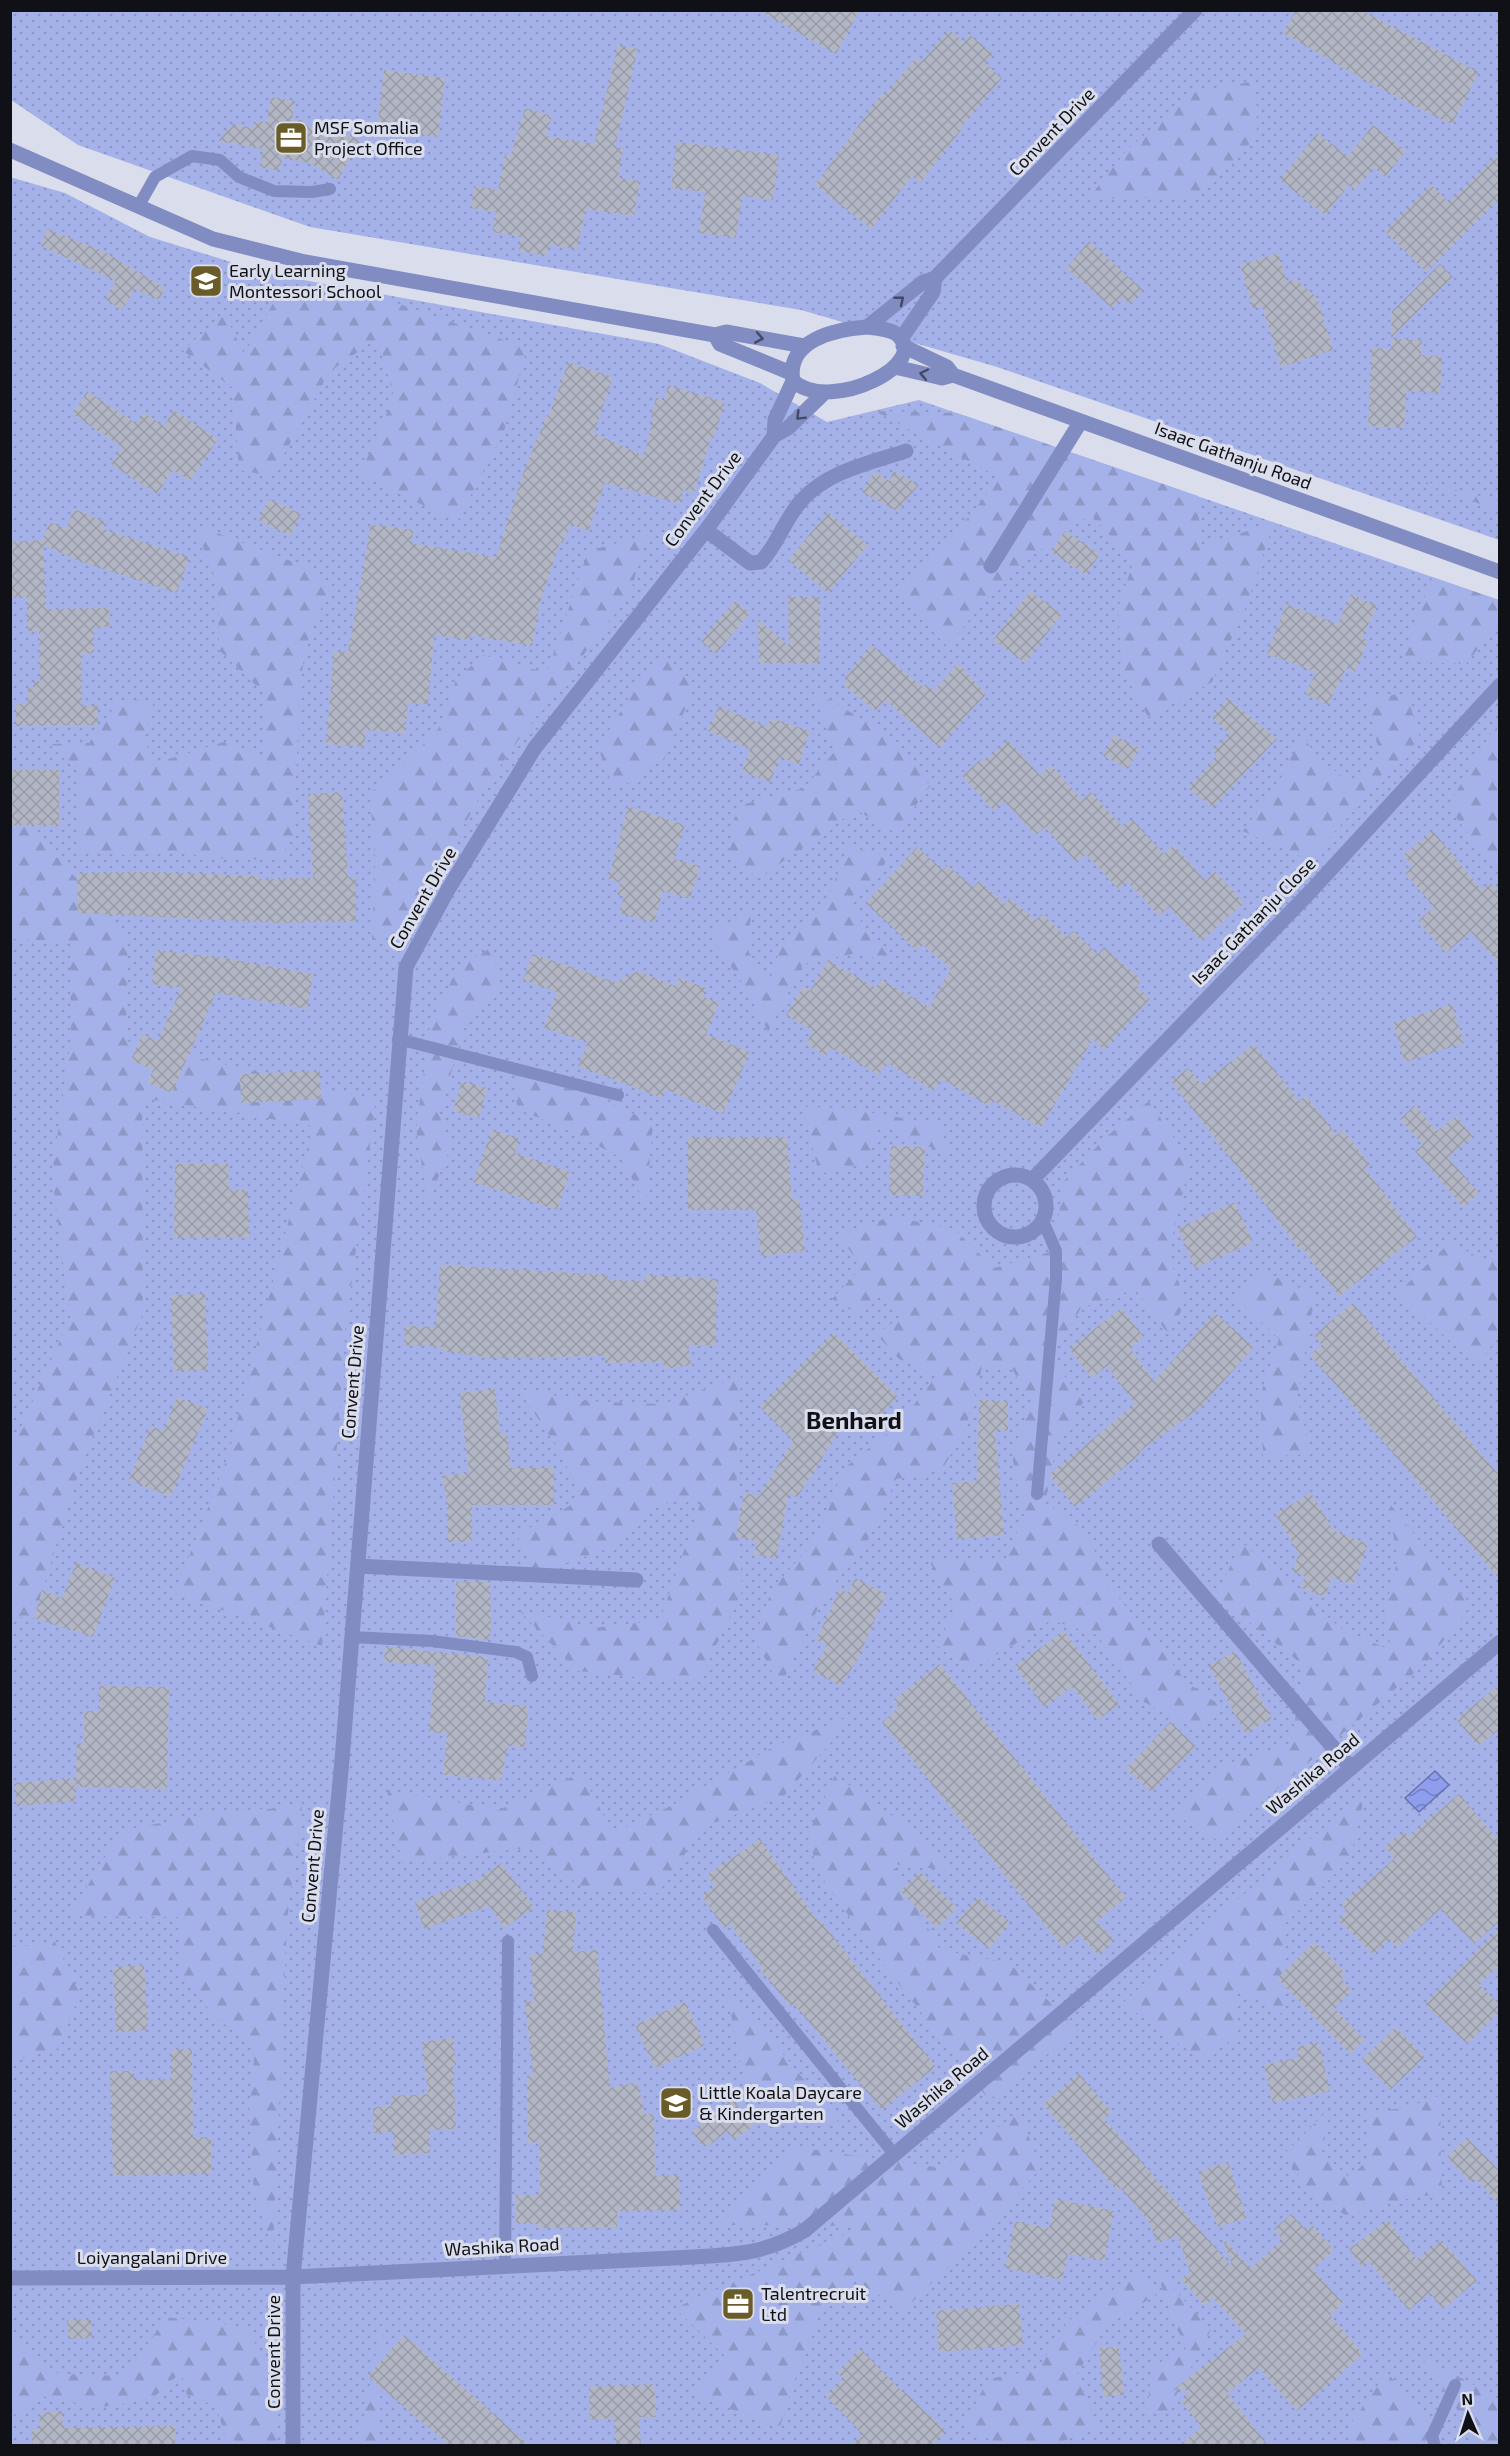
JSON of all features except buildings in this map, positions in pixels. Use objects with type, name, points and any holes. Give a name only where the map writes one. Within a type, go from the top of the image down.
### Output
[{"type":"street","name":"Convent Drive","points":[[935,278],[1195,10]]},
{"type":"street","points":[[10,150],[213,239],[306,261],[715,335],[726,332],[804,346],[832,333],[867,327],[894,333],[902,343],[947,367],[953,375],[942,378],[896,367]]},
{"type":"street","points":[[715,335],[720,344],[792,377],[810,391],[839,392],[876,381],[896,367],[903,353],[902,343],[933,292],[935,278],[923,282],[867,327]]},
{"type":"street","name":"Convent Drive","points":[[774,436],[775,420],[792,377],[797,353],[804,346]]},
{"type":"street","name":"Isaac Gathanju Road","points":[[953,375],[1500,573]]},
{"type":"street","name":"Convent Drive","points":[[293,2445],[294,2277],[342,1761],[398,1039],[406,967],[449,888],[534,749],[706,530],[774,436],[789,428],[824,393]]},
{"type":"street","points":[[991,566],[1081,421]]},
{"type":"street","points":[[706,530],[750,562],[761,562],[801,501],[816,487],[831,477],[906,452]]},
{"type":"street","name":"Isaac Gathanju Close","points":[[1033,1179],[1310,892],[1500,685]]},
{"type":"street","points":[[1015,1174],[1033,1179],[1044,1191],[1047,1206],[1043,1221],[1032,1233],[1017,1237],[1001,1234],[989,1224],[984,1209],[985,1196],[991,1185],[1002,1177],[1015,1174]]},
{"type":"street","points":[[1159,1544],[1350,1767]]},
{"type":"street","points":[[358,1566],[636,1580]]},
{"type":"street","name":"Washika Road","points":[[294,2277],[748,2254],[777,2246],[804,2230],[1500,1642]]},
{"type":"street","name":"Loiyangalani Drive","points":[[10,2278],[294,2277]]},
{"type":"lane","points":[[138,207],[155,177],[192,156],[220,160],[239,177],[274,191],[312,192],[330,189]]},
{"type":"lane","points":[[398,1039],[618,1095]]},
{"type":"lane","points":[[1037,1494],[1056,1279],[1056,1251],[1043,1221]]},
{"type":"lane","points":[[351,1637],[432,1641],[516,1652],[527,1657],[532,1676]]},
{"type":"lane","points":[[714,1929],[894,2154]]},
{"type":"lane","points":[[505,2267],[508,1941]]},
{"type":"lane","points":[[1435,2445],[1432,2436],[1455,2385]]},
{"type":"green space","points":[[10,11],[1499,11],[1499,540],[997,367],[801,310],[310,227],[78,145],[11,100]]},
{"type":"green space","points":[[1256,81],[1257,136],[1198,197],[1088,199],[1127,150],[1192,92]]},
{"type":"green space","points":[[10,177],[65,193],[150,237],[270,274],[659,344],[760,383],[827,422],[919,400],[1499,600],[1499,2445],[11,2445]]},
{"type":"green space","points":[[359,290],[527,348],[504,431],[457,522],[360,474],[394,397],[378,338],[330,371],[272,476],[239,470],[233,388],[182,350],[225,315],[244,354],[279,293]]},
{"type":"green space","points":[[875,411],[957,413],[1198,496],[1200,547],[1274,522],[1247,604],[1212,682],[1148,717],[1122,668],[1118,608],[1133,563],[1091,514],[1011,571],[947,646],[893,590],[950,540],[1000,478]]},
{"type":"green space","points":[[1410,478],[1499,501],[1499,511]]},
{"type":"green space","points":[[194,524],[304,566],[330,587],[305,647],[299,699],[294,837],[278,860],[226,859],[178,853],[126,855],[79,850],[79,773],[49,744],[89,743],[119,700],[154,701],[145,733],[150,765],[227,741],[264,758],[266,695],[219,650],[218,585]]},
{"type":"green space","points":[[647,535],[630,594],[519,739],[483,791],[408,927],[372,940],[375,859],[370,793],[402,767],[439,728],[456,680],[483,655],[547,673],[588,551]]},
{"type":"green space","points":[[1432,577],[1499,600],[1499,622],[1466,664],[1401,661]]},
{"type":"green space","points":[[664,657],[695,686],[664,759],[615,791],[598,748],[637,685]]},
{"type":"green space","points":[[813,690],[894,738],[930,786],[896,833],[856,810],[759,878],[729,857],[737,806],[804,788],[835,751]]},
{"type":"green space","points":[[1407,694],[1420,738],[1309,860],[1243,831],[1280,780],[1302,735],[1318,758],[1355,786],[1380,756],[1367,696]]},
{"type":"green space","points":[[1499,726],[1499,866],[1479,849],[1448,806],[1489,736]]},
{"type":"green space","points":[[11,816],[22,818],[128,936],[126,1041],[376,1100],[346,1324],[322,1646],[175,1593],[228,1456],[313,1126],[142,1098],[143,1313],[79,1471],[34,1618],[11,1617],[11,1449],[70,1318],[52,1174],[71,1038],[70,941],[11,939]]},
{"type":"green space","points":[[848,846],[890,857],[850,907],[894,963],[857,953],[803,964],[768,1032],[745,987],[708,933],[751,912],[748,951],[769,983],[780,949],[816,917],[832,888]]},
{"type":"green space","points":[[493,946],[499,984],[464,1029],[439,1114],[451,1146],[428,1203],[416,1129],[430,1025],[457,969]]},
{"type":"green space","points":[[513,1058],[653,1123],[646,1204],[620,1157],[559,1126],[517,1109]]},
{"type":"green space","points":[[1149,1101],[1190,1162],[1168,1255],[1186,1301],[1169,1335],[1135,1289],[1081,1308],[1051,1357],[1083,1402],[1057,1442],[1045,1503],[1087,1532],[1109,1586],[1188,1683],[1225,1709],[1197,1729],[1144,1702],[1097,1635],[1051,1620],[1012,1646],[969,1670],[935,1644],[958,1610],[929,1561],[1004,1562],[1024,1516],[1012,1456],[1031,1401],[1012,1369],[983,1364],[965,1430],[942,1470],[896,1479],[874,1530],[821,1602],[780,1687],[754,1638],[773,1587],[818,1538],[843,1469],[899,1424],[936,1376],[899,1359],[877,1335],[902,1315],[880,1293],[861,1316],[832,1299],[862,1267],[839,1236],[892,1216],[955,1230],[994,1268],[1053,1251],[1064,1181],[1106,1137]]},
{"type":"green space","points":[[803,1107],[845,1108],[941,1125],[948,1155],[880,1125],[866,1163],[819,1174]]},
{"type":"green space","points":[[1450,1242],[1483,1260],[1499,1249],[1499,1337],[1476,1365],[1398,1293]]},
{"type":"green space","points":[[1265,1272],[1315,1295],[1297,1398],[1312,1454],[1263,1457],[1260,1396],[1279,1339],[1235,1298]]},
{"type":"green space","points":[[741,1376],[736,1464],[742,1591],[698,1683],[577,1671],[519,1610],[593,1628],[660,1620],[703,1496],[649,1507],[615,1546],[535,1574],[517,1535],[582,1499],[557,1446],[517,1388],[581,1401],[663,1404]]},
{"type":"green space","points":[[1386,1499],[1471,1605],[1427,1662],[1217,1840],[1176,1815],[1226,1764],[1291,1743],[1304,1666],[1217,1596],[1241,1542],[1344,1631],[1391,1650],[1385,1610],[1398,1558]]},
{"type":"green space","points":[[856,1714],[783,1797],[704,1826],[658,1893],[587,1891],[529,1848],[402,1862],[387,1790],[499,1810],[581,1773],[613,1833],[673,1805],[773,1747]]},
{"type":"green space","points":[[835,1775],[912,1830],[956,1871],[893,1864],[940,1950],[1009,1963],[1079,2030],[989,2100],[871,1948],[817,1870],[808,1834]]},
{"type":"green space","points":[[1365,1794],[1350,1859],[1284,1925],[1285,2015],[1236,1989],[1238,2038],[1199,2058],[1123,2003],[1203,1928]]},
{"type":"green space","points":[[302,1807],[287,1920],[273,2250],[254,2193],[249,2112],[255,2048],[214,2016],[181,1973],[178,1917],[69,1916],[121,1831],[215,1812]]},
{"type":"green space","points":[[55,1942],[80,1994],[57,2049],[11,2062],[11,1947]]},
{"type":"green space","points":[[726,1990],[788,2060],[841,2125],[787,2119],[745,2083]]},
{"type":"green space","points":[[1442,2095],[1440,2134],[1442,2195],[1418,2196],[1346,2215],[1318,2202],[1283,2155],[1330,2108],[1322,2153],[1350,2178],[1370,2157],[1369,2113],[1408,2107]]},
{"type":"green space","points":[[1019,2112],[1041,2168],[969,2247],[904,2310],[855,2281],[821,2306],[779,2429],[692,2393],[728,2359],[675,2308],[862,2226],[720,2225],[796,2147],[943,2168]]},
{"type":"green space","points":[[1156,2269],[1211,2330],[1166,2414],[1148,2411],[1151,2367],[1187,2348],[1173,2321]]},
{"type":"green space","points":[[1137,2273],[1156,2295],[1107,2325],[1077,2374],[1098,2428],[1052,2445],[1004,2446],[964,2427],[988,2379],[1037,2370],[1067,2322]]},
{"type":"green space","points":[[166,2317],[245,2327],[279,2382],[277,2445],[228,2445],[216,2406],[187,2395],[181,2372],[153,2398],[97,2408],[37,2395],[17,2416],[11,2411],[11,2338],[59,2374],[126,2376]]},
{"type":"green space","points":[[383,2318],[379,2445],[358,2445]]},
{"type":"green space","points":[[1421,2356],[1499,2399],[1499,2445],[1481,2445]]},
{"type":"green space","points":[[1387,2372],[1428,2423],[1434,2445],[1354,2445],[1345,2432]]},
{"type":"water","points":[[1435,1771],[1449,1785],[1419,1812],[1405,1798]]},
{"type":"place","name":"MSF Somalia Project Office","points":[[291,138]]},
{"type":"place","name":"Early Learning Montessori School","points":[[206,281]]},
{"type":"place","name":"Little Koala Daycare & Kindergarten","points":[[676,2103]]},
{"type":"place","name":"Talentrecruit Ltd","points":[[738,2304]]},
{"type":"district","name":"Benhard","points":[[854,1421]]}]
